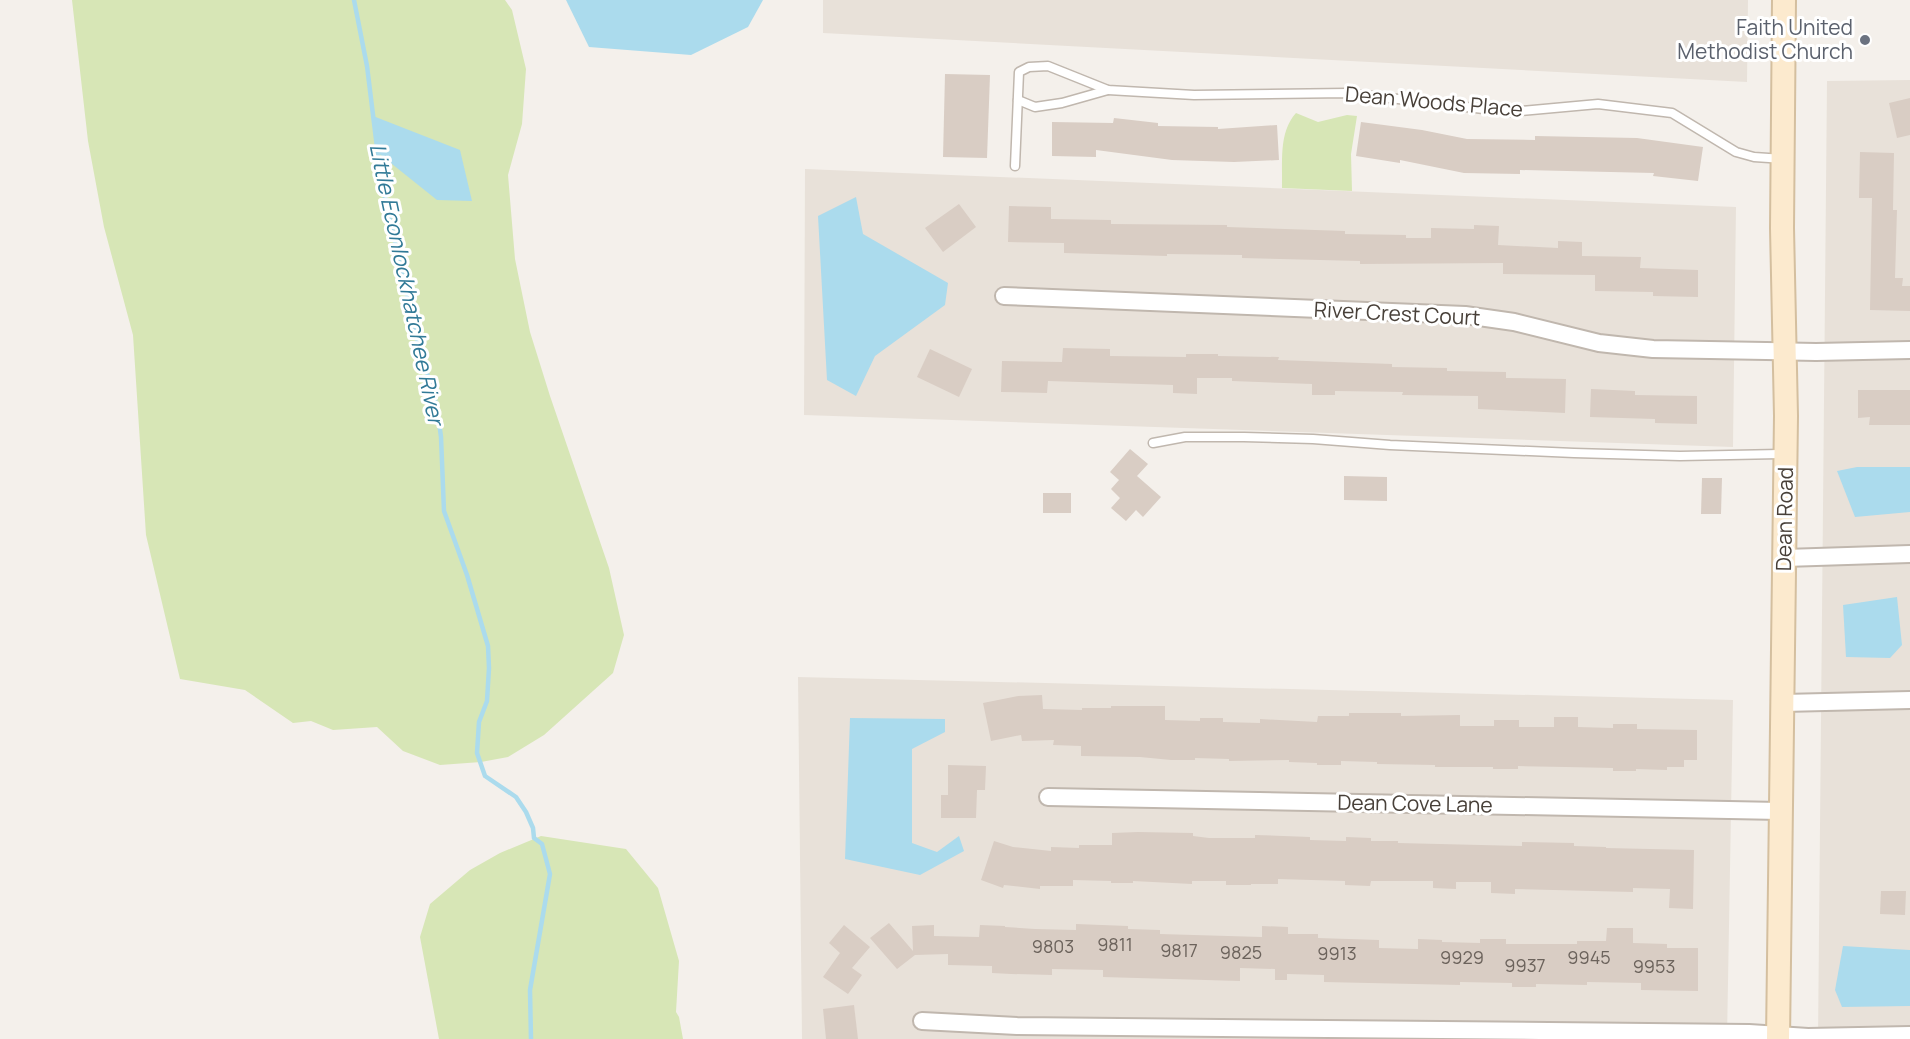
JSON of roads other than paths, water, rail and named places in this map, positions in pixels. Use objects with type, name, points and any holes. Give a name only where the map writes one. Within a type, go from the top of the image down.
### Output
[{"type":"main road","name":"Dean Road","points":[[1778,1037],[1786,454],[1786,351],[1782,237],[1784,0]]},
{"type":"street","name":"River Crest Court","points":[[1004,296],[1465,315],[1514,322],[1599,343],[1653,349],[1910,350]]},
{"type":"street","points":[[1785,558],[1910,554]]},
{"type":"street","points":[[1783,703],[1910,700]]},
{"type":"street","name":"Dean Cove Lane","points":[[1048,797],[1782,811]]},
{"type":"street","points":[[922,1021],[1016,1032],[1617,1036],[1749,1033],[1778,1037],[1910,1035]]},
{"type":"lane","points":[[1015,166],[1018,72],[1029,67],[1048,66],[1108,90]]},
{"type":"lane","name":"Dean Woods Place","points":[[1108,90],[1194,95],[1347,93],[1509,112],[1598,104],[1672,113],[1736,152],[1754,157],[1783,159]]},
{"type":"lane","points":[[1018,100],[1035,107],[1062,104],[1108,90]]},
{"type":"lane","points":[[1154,443],[1185,437],[1244,437],[1680,456],[1786,454]]},
{"type":"water","points":[[566,0],[763,0],[748,27],[691,55],[589,47]]},
{"type":"water","points":[[373,116],[460,150],[472,201],[437,200],[377,152]]},
{"type":"water","points":[[856,197],[863,234],[948,283],[945,305],[875,356],[856,396],[827,380],[818,216]]},
{"type":"water","points":[[1857,467],[1910,467],[1910,512],[1855,517],[1837,471]]},
{"type":"water","points":[[1897,597],[1902,645],[1890,658],[1846,657],[1843,605]]},
{"type":"water","points":[[850,718],[945,719],[945,732],[912,749],[912,843],[937,852],[959,836],[964,851],[920,875],[845,859]]},
{"type":"water","points":[[1843,946],[1910,950],[1910,1006],[1842,1007],[1835,990]]},
{"type":"waterway","name":"Little Econlockhatchee River","points":[[354,0],[367,66],[381,180],[418,343],[437,407],[441,437],[444,511],[467,575],[488,646],[487,701],[479,722],[477,753],[485,776],[516,797],[526,812],[533,828],[534,838],[542,844],[550,874],[530,990],[531,1039]]},
{"type":"place","name":"Faith United Methodist Church","points":[[1865,40]]}]
